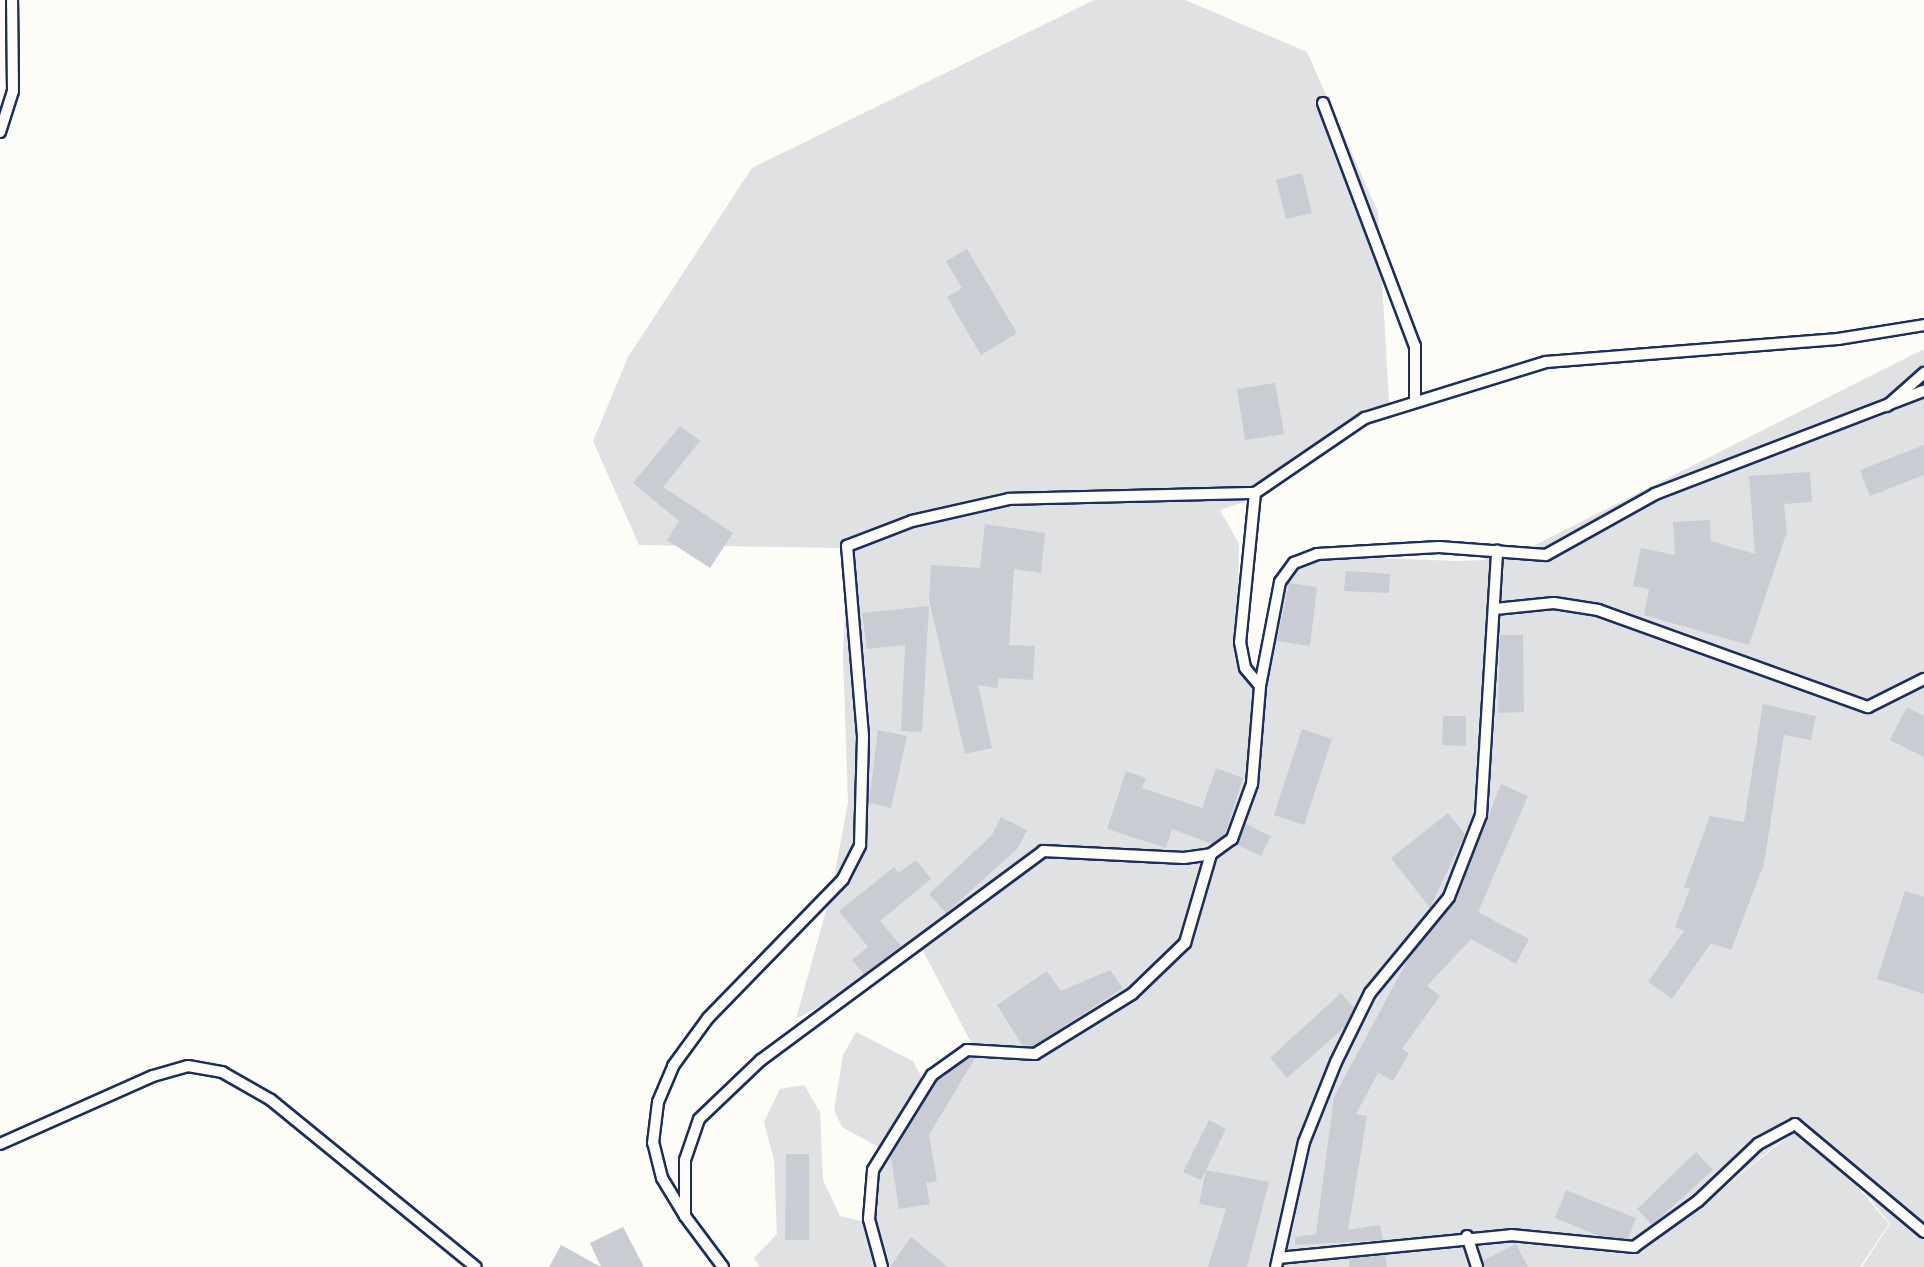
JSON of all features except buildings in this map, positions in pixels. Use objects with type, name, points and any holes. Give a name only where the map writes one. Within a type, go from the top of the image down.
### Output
[{"type":"lane","points":[[0,132],[13,91],[12,0]]},
{"type":"lane","points":[[1323,103],[1415,346],[1415,401]]},
{"type":"lane","points":[[723,1267],[685,1216],[662,1178],[653,1143],[658,1102],[673,1066],[708,1018],[842,879],[860,845],[863,736],[845,548],[912,521],[1009,499],[1255,493],[1352,424],[1415,401],[1576,357],[1838,339],[1924,325]]},
{"type":"lane","points":[[1882,411],[1924,373]]},
{"type":"lane","points":[[685,1216],[691,1136],[726,1089],[1037,854],[1072,849],[1184,858],[1211,854],[1235,835],[1252,784],[1260,686],[1280,582],[1294,564],[1317,554],[1497,550],[1551,554],[1655,495],[1882,411],[1924,391]]},
{"type":"lane","points":[[1255,493],[1240,642],[1245,667],[1260,686]]},
{"type":"lane","points":[[1497,550],[1486,796],[1471,845],[1449,897],[1370,993],[1336,1062],[1304,1142],[1277,1263],[1467,1236],[1634,1247],[1698,1201],[1758,1144],[1796,1124],[1924,1232]]},
{"type":"lane","points":[[1494,610],[1555,603],[1598,610],[1868,707],[1924,679]]},
{"type":"lane","points":[[882,1267],[869,1219],[873,1170],[932,1075],[967,1050],[1035,1054],[1132,994],[1185,943],[1211,854]]},
{"type":"lane","points":[[0,1144],[153,1076],[188,1066],[222,1072],[271,1100],[477,1267]]},
{"type":"lane","points":[[1467,1236],[1477,1267]]},
{"type":"shaded area","points":[[1094,0],[1185,0],[1307,52],[1378,212],[1390,418],[1340,435],[1267,494],[1220,510],[1239,544],[1238,610],[1246,668],[1257,688],[1279,582],[1289,570],[1324,556],[1457,561],[1485,560],[1484,547],[1527,549],[1924,349],[1924,1267],[1862,1267],[1890,1224],[1840,1161],[1804,1122],[1697,1209],[1804,1124],[1889,1224],[1860,1267],[760,1267],[754,1258],[777,1234],[774,1160],[764,1122],[780,1089],[804,1085],[820,1112],[823,1180],[840,1216],[862,1221],[868,1176],[880,1148],[842,1127],[834,1110],[843,1055],[856,1032],[913,1061],[924,1082],[947,1058],[973,1046],[923,951],[796,1019],[832,889],[848,802],[843,655],[848,548],[639,545],[593,441],[628,357],[752,168]]}]
